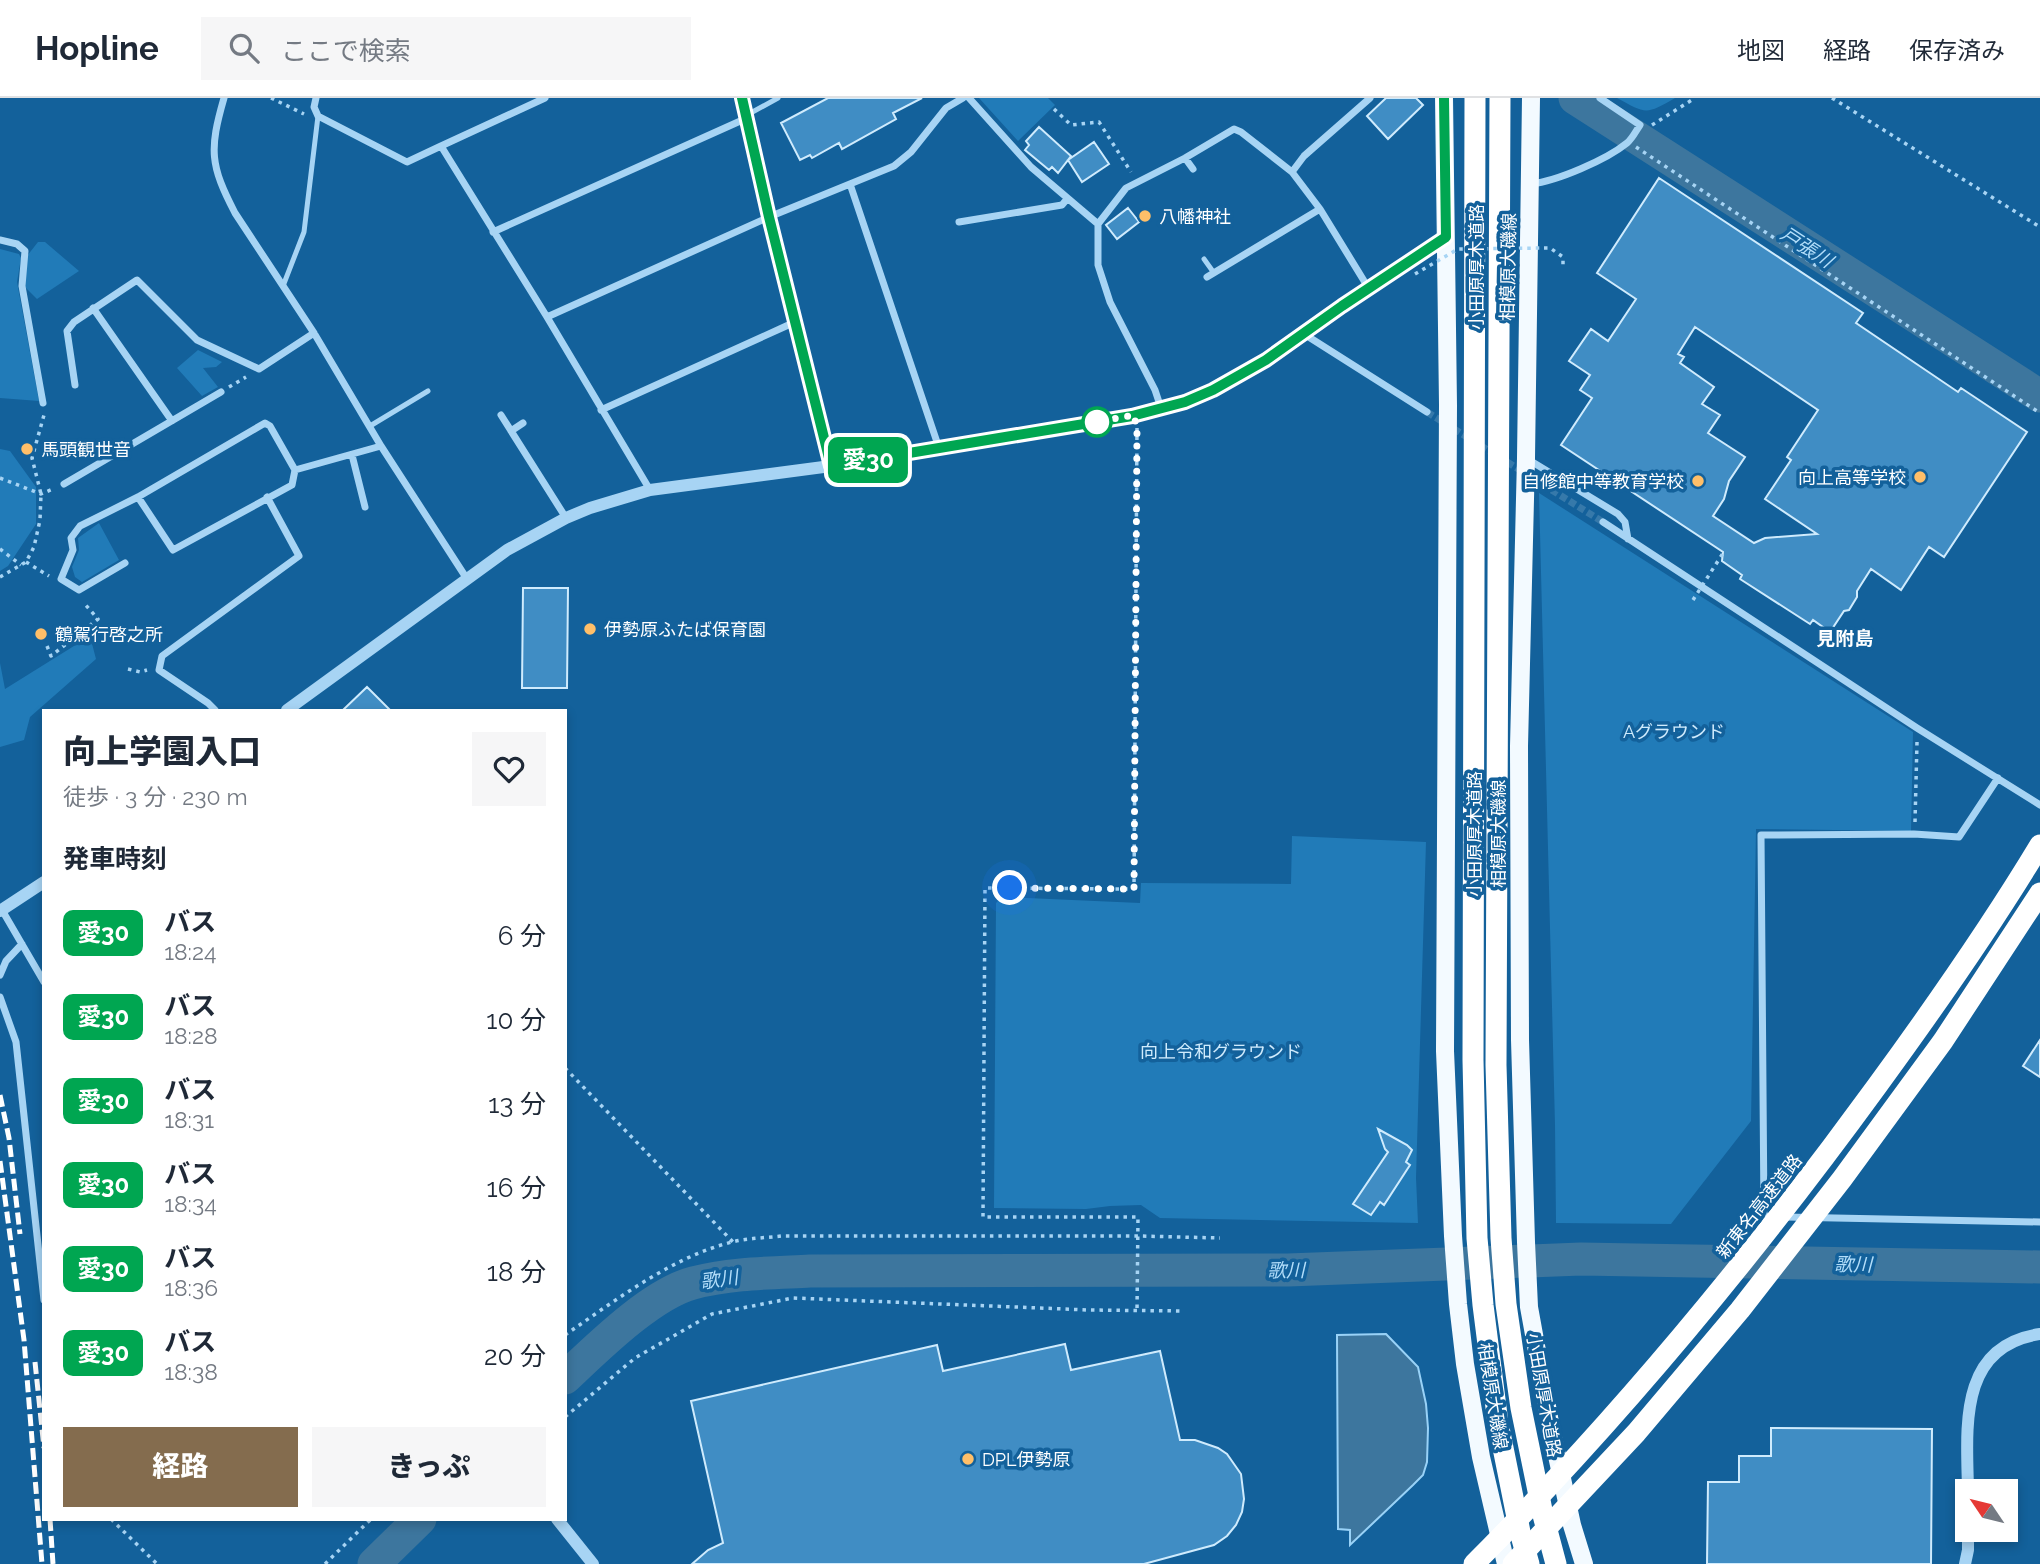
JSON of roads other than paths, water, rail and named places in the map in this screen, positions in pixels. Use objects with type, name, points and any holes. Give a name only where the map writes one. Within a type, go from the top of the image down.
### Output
[{"type":"highway","name":"小田原厚木道路","points":[[1475,98],[1473,1060],[1476,1238],[1498,1423],[1529,1564]]},
{"type":"highway","name":"小田原厚木道路","points":[[1500,98],[1496,1065],[1501,1238],[1506,1304],[1521,1408],[1556,1564]]},
{"type":"highway","name":"新東名高速道路","points":[[1474,1564],[1614,1416],[1718,1295],[1821,1163],[1922,1024],[2040,845]]},
{"type":"highway","points":[[1513,1564],[1636,1433],[1740,1310],[1842,1179],[1943,1041],[2040,893]]},
{"type":"main road","name":"相模原大磯線","points":[[1444,98],[1448,418],[1445,1051],[1453,1236],[1465,1364],[1481,1457],[1506,1564]]},
{"type":"main road","name":"相模原大磯線","points":[[1531,98],[1519,746],[1520,1040],[1526,1242],[1529,1307],[1551,1428],[1572,1525],[1584,1564]]},
{"type":"street","points":[[224,98],[213,142],[214,162],[225,195],[467,579]]},
{"type":"street","points":[[316,98],[314,107],[318,116],[407,162],[545,98]]},
{"type":"street","points":[[742,98],[831,466]]},
{"type":"street","points":[[547,317],[769,217],[894,166],[911,152],[946,108],[963,98]]},
{"type":"street","points":[[969,98],[1031,167],[1098,225]]},
{"type":"street","points":[[1293,172],[1304,156],[1370,98]]},
{"type":"street","points":[[1530,184],[1546,183],[1564,177],[1630,140],[1639,127],[1600,98]]},
{"type":"street","points":[[493,232],[747,117]]},
{"type":"street","points":[[1161,408],[1155,390],[1110,302],[1098,264],[1098,225],[1126,188],[1138,181],[1234,130],[1241,132],[1293,172],[1320,209],[1368,289]]},
{"type":"street","points":[[441,146],[650,490]]},
{"type":"street","points":[[1185,158],[1193,169]]},
{"type":"street","points":[[850,184],[939,448]]},
{"type":"street","points":[[959,222],[1062,205],[1067,199]]},
{"type":"street","points":[[1211,275],[1320,209]]},
{"type":"street","points":[[288,709],[506,550],[590,508],[650,490],[831,466],[1134,415],[1185,402],[1213,390],[1266,360],[1446,237]]},
{"type":"street","points":[[0,240],[17,244],[25,251],[22,286],[43,403]]},
{"type":"street","points":[[75,385],[66,331],[93,308],[137,280],[197,340],[259,369],[314,333]]},
{"type":"street","points":[[93,308],[172,421]]},
{"type":"street","points":[[601,410],[795,322]]},
{"type":"street","points":[[1304,334],[1427,412]]},
{"type":"street","points":[[64,484],[221,392]]},
{"type":"street","points":[[501,415],[566,518]]},
{"type":"street","points":[[125,563],[79,590],[61,579],[73,550],[71,538],[80,526],[138,497],[265,423],[270,426],[295,470],[292,485],[173,550],[138,497]]},
{"type":"street","points":[[512,431],[523,423]]},
{"type":"street","points":[[295,470],[381,446]]},
{"type":"street","points":[[352,454],[365,507]]},
{"type":"street","points":[[1526,458],[1618,514],[1625,522],[1629,539]]},
{"type":"street","points":[[214,709],[159,670],[162,656],[299,556],[267,497]]},
{"type":"street","points":[[1603,523],[2040,805]]},
{"type":"street","points":[[1998,778],[1959,837],[1914,834],[1761,835],[1765,1216],[2040,1222]]},
{"type":"street","points":[[42,883],[1,911],[42,980]]},
{"type":"street","points":[[0,975],[6,961],[22,944]]},
{"type":"street","points":[[0,996],[16,1042],[42,1282]]},
{"type":"street","points":[[1968,1479],[1967,1422],[1973,1390],[1979,1375],[2002,1348],[2014,1341],[2040,1334]]},
{"type":"street","points":[[559,1521],[593,1564]]},
{"type":"street","points":[[1965,1564],[1968,1542]]},
{"type":"street","points":[[1968,1550],[1974,1564]]},
{"type":"lane","points":[[747,117],[778,98]]},
{"type":"lane","points":[[283,287],[304,232],[318,116]]},
{"type":"lane","points":[[1204,259],[1211,275]]},
{"type":"lane","points":[[370,426],[428,391]]},
{"type":"waterway","name":"戸張川","points":[[1575,98],[2040,396]]},
{"type":"waterway","name":"歌川","points":[[567,1376],[625,1323],[660,1298],[693,1283],[751,1274],[810,1271],[1288,1270],[1581,1259],[2040,1267]]},
{"type":"waterway","name":"歌川","points":[[374,1564],[418,1521]]},
{"type":"tunnel","points":[[1427,412],[1603,522]]},
{"type":"railway","points":[[0,1095],[9,1138],[20,1234]]},
{"type":"railway","points":[[0,1161],[24,1340],[42,1564]]},
{"type":"railway","points":[[35,1362],[42,1429]]},
{"type":"railway","points":[[50,1521],[53,1564]]},
{"type":"place","name":"八幡神社","points":[[1145,216]]},
{"type":"place","name":"馬頭観世音","points":[[27,449]]},
{"type":"place","name":"向上高等学校","points":[[1920,477]]},
{"type":"place","name":"自修館中等教育学校","points":[[1698,481]]},
{"type":"place","name":"伊勢原ふたば保育園","points":[[590,629]]},
{"type":"place","name":"鶴駕行啓之所","points":[[41,634]]},
{"type":"place","name":"DPL伊勢原","points":[[968,1459]]},
{"type":"district","name":"見附島","points":[[1845,638]]},
{"type":"park label","name":"Aグラウンド","points":[[1674,731]]},
{"type":"park label","name":"向上令和グラウンド","points":[[1221,1051]]}]
